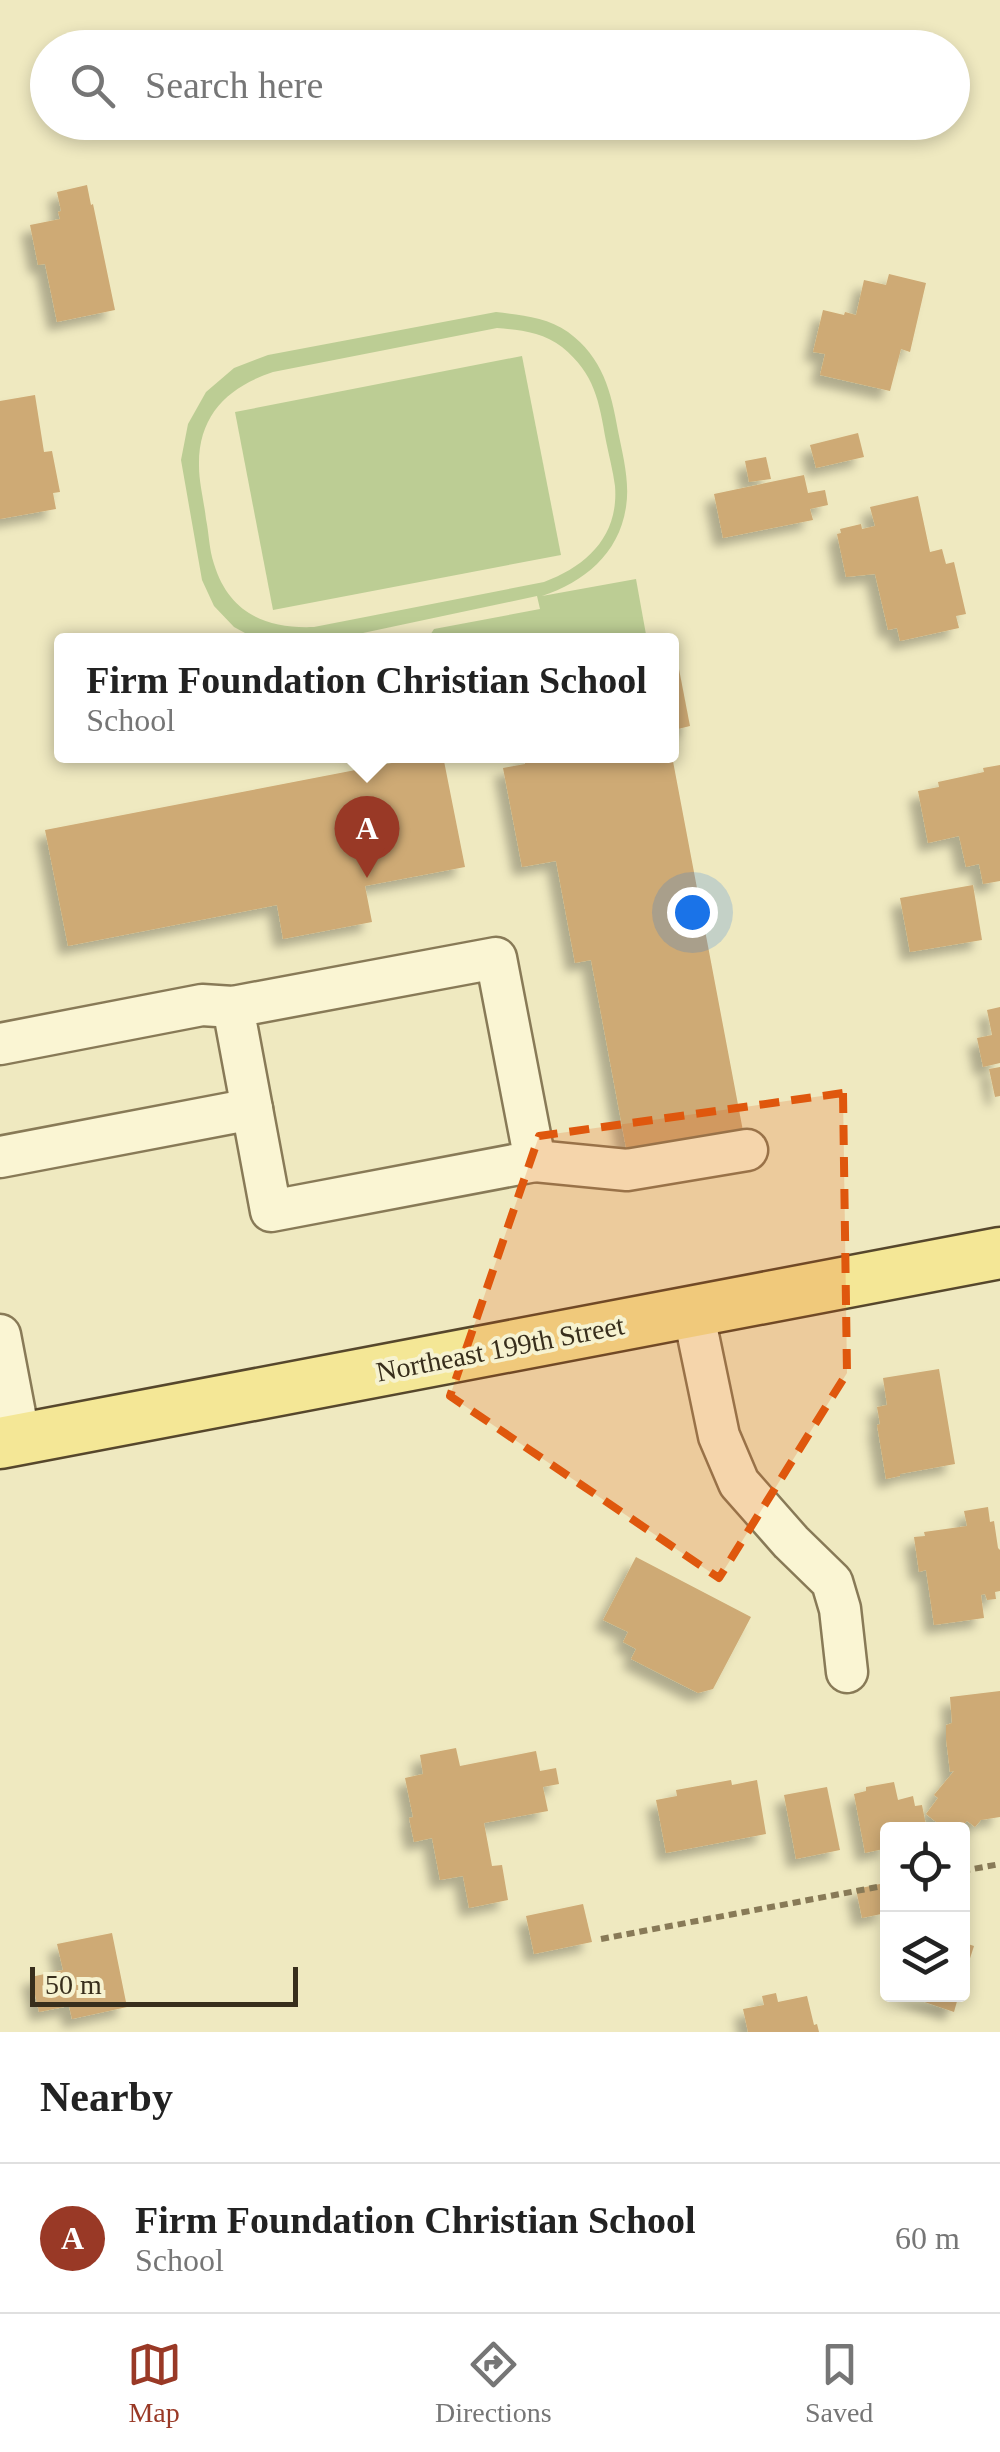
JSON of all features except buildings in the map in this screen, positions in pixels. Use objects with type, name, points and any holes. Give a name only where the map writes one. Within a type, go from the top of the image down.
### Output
[{"type":"main road","name":"Northeast 199th Street","points":[[10,1441],[1000,1252]]},
{"type":"street","points":[[0,1044],[202,1005],[233,1008],[496,958],[535,1161]]},
{"type":"street","points":[[233,1008],[271,1211],[535,1161],[627,1170],[747,1150]]},
{"type":"street","points":[[0,1157],[252,1109]]},
{"type":"street","points":[[693,1311],[719,1436],[739,1483],[832,1582],[840,1608],[846,1672]]},
{"type":"street","points":[[0,1335],[10,1441]]},
{"type":"path","points":[[970,1870],[1000,1864]]},
{"type":"path","points":[[600,1939],[880,1886]]},
{"type":"highlighted area","points":[[843,1093],[847,1373],[719,1578],[450,1396],[539,1136]]},
{"type":"green space","points":[[496,312],[543,320],[568,332],[590,353],[608,389],[624,459],[627,498],[616,539],[597,564],[572,583],[542,596],[636,579],[646,633],[431,633],[434,629],[540,609],[537,596],[363,633],[245,633],[234,627],[214,606],[202,580],[181,460],[188,424],[206,392],[234,368],[268,355]],"holes":[[[497,328],[531,333],[555,342],[582,367],[601,413],[615,504],[606,534],[586,558],[544,582],[314,627],[265,621],[229,595],[210,547],[199,466],[200,448],[210,418],[230,395],[273,372]]]},
{"type":"green space","points":[[522,356],[561,555],[273,610],[235,412]]},
{"type":"place","name":"Firm Foundation Christian School","points":[[367,878]]}]
